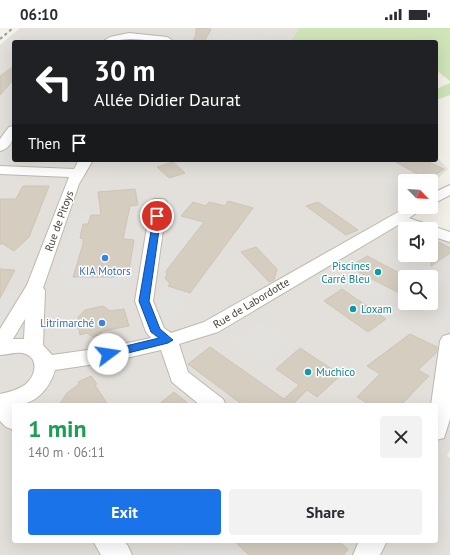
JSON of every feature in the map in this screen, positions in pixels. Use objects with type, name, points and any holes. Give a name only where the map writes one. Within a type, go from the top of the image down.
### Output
[{"type":"street","points":[[111,40],[126,36],[168,39]]},
{"type":"street","points":[[0,147],[12,132]]},
{"type":"street","name":"Rue de Pitoys","points":[[36,285],[72,184],[85,162]]},
{"type":"street","points":[[0,170],[78,174]]},
{"type":"street","points":[[438,196],[450,190]]},
{"type":"street","points":[[159,202],[144,301],[156,332],[168,340],[179,376],[213,403]]},
{"type":"street","name":"Rue de Labordotte","points":[[46,363],[86,358],[168,340],[211,327],[405,214]]},
{"type":"street","points":[[396,219],[404,222]]},
{"type":"street","points":[[438,234],[450,238]]},
{"type":"street","points":[[0,347],[36,285]]},
{"type":"street","points":[[33,348],[36,285]]},
{"type":"street","points":[[438,422],[441,410],[450,340]]},
{"type":"street","points":[[0,347],[22,346],[33,348],[42,354],[46,363],[45,374],[39,395],[21,398],[0,405],[12,419]]},
{"type":"street","points":[[108,543],[119,555]]},
{"type":"street","points":[[366,555],[373,543]]},
{"type":"shaded area","points":[[20,28],[299,28],[291,40],[12,40],[12,162],[438,162],[438,158],[448,169],[438,178],[438,174],[398,174],[398,214],[400,214],[396,218],[413,222],[398,222],[398,262],[438,262],[438,228],[450,231],[450,450],[447,456],[450,458],[450,555],[0,555],[0,45]]},
{"type":"shaded area","points":[[182,28],[189,28],[187,32],[195,32],[190,40],[174,40]]},
{"type":"shaded area","points":[[213,34],[274,38],[273,40],[210,40]]},
{"type":"shaded area","points":[[12,141],[12,156],[7,160],[1,159],[0,155]]},
{"type":"shaded area","points":[[32,162],[58,162],[54,167],[30,165]]},
{"type":"shaded area","points":[[98,162],[117,162],[115,165],[100,175],[91,171]]},
{"type":"shaded area","points":[[178,206],[186,208],[179,217],[237,230],[228,242],[167,226],[172,214]]},
{"type":"shaded area","points":[[76,213],[90,213],[80,243],[66,243]]},
{"type":"shaded area","points":[[167,227],[193,234],[165,270],[158,269]]},
{"type":"shaded area","points":[[385,242],[398,250],[398,262],[418,262],[434,270],[408,270],[373,252]]},
{"type":"shaded area","points":[[66,245],[80,245],[71,277],[57,277]]},
{"type":"shaded area","points":[[348,268],[387,291],[376,300],[337,276]]},
{"type":"shaded area","points":[[438,272],[449,278],[440,287],[438,286]]},
{"type":"shaded area","points":[[68,278],[121,278],[119,288],[65,288]]},
{"type":"shaded area","points":[[167,288],[190,294],[167,324],[163,321],[155,302]]},
{"type":"shaded area","points":[[5,293],[17,293],[0,326],[0,301]]},
{"type":"shaded area","points":[[259,322],[288,341],[265,361],[234,341]]},
{"type":"shaded area","points":[[450,488],[450,526],[438,517],[438,503]]},
{"type":"shaded area","points":[[169,543],[227,543],[240,555],[182,555]]},
{"type":"green space","points":[[299,28],[450,28],[450,81],[438,72],[438,40],[291,40]]},
{"type":"green space","points":[[450,83],[450,95],[438,99],[438,88]]},
{"type":"building","points":[[196,28],[211,29],[205,40],[193,40],[196,35]]},
{"type":"building","points":[[12,67],[12,81],[0,95],[0,76]]},
{"type":"building","points":[[173,162],[185,173],[169,178],[157,167]]},
{"type":"building","points":[[396,162],[428,162],[444,169],[436,174],[418,174]]},
{"type":"building","points":[[23,186],[49,186],[29,237],[14,251],[3,244],[0,244],[0,199],[16,199]]},
{"type":"building","points":[[135,189],[138,205],[130,206],[123,239],[134,240],[129,271],[115,271],[115,277],[73,277],[83,244],[83,239],[80,238],[83,224],[88,224],[91,215],[101,215],[98,192]]},
{"type":"building","points":[[228,201],[253,208],[190,293],[168,286],[170,284],[165,278],[167,274],[166,271],[204,222],[181,216],[193,202],[206,206],[209,202],[225,206]]},
{"type":"building","points":[[318,202],[358,230],[346,235],[306,206]]},
{"type":"building","points":[[438,242],[450,248],[450,253],[438,261]]},
{"type":"building","points":[[256,247],[277,269],[274,280],[269,282],[241,252]]},
{"type":"building","name":"Piscines Carré Bleu","points":[[367,256],[398,272],[398,292],[349,267]]},
{"type":"building","points":[[431,262],[437,262],[431,266]]},
{"type":"building","points":[[0,269],[15,270],[0,298]]},
{"type":"building","name":"Loxam","points":[[342,289],[386,319],[368,332],[324,301]]},
{"type":"building","name":"Litrimarché","points":[[103,306],[110,311],[124,309],[129,326],[103,331],[99,335],[93,337],[87,333],[80,335],[79,329],[72,325],[78,321],[78,317],[85,310]]},
{"type":"building","points":[[410,334],[437,347],[437,352],[418,370],[429,376],[403,403],[367,403],[357,397],[380,374],[367,366]]},
{"type":"building","points":[[210,347],[284,399],[299,385],[276,369],[300,348],[341,375],[317,397],[307,390],[294,403],[240,403],[188,364]]},
{"type":"building","points":[[91,376],[107,403],[60,403],[67,393],[79,384],[78,382]]},
{"type":"building","points":[[174,392],[188,403],[160,403]]},
{"type":"building","points":[[236,543],[340,543],[348,549],[344,555],[249,555]]},
{"type":"railway","points":[[0,39],[13,28]]},
{"type":"place","name":"KIA Motors","points":[[105,258]]},
{"type":"place","name":"Piscines Carré Bleu","points":[[378,272]]},
{"type":"place","name":"Loxam","points":[[353,309]]},
{"type":"place","name":"Litrimarché","points":[[102,323]]},
{"type":"place","name":"Muchico","points":[[308,372]]},
{"type":"route","points":[[108,354],[168,340],[156,332],[144,301],[157,216]]}]
